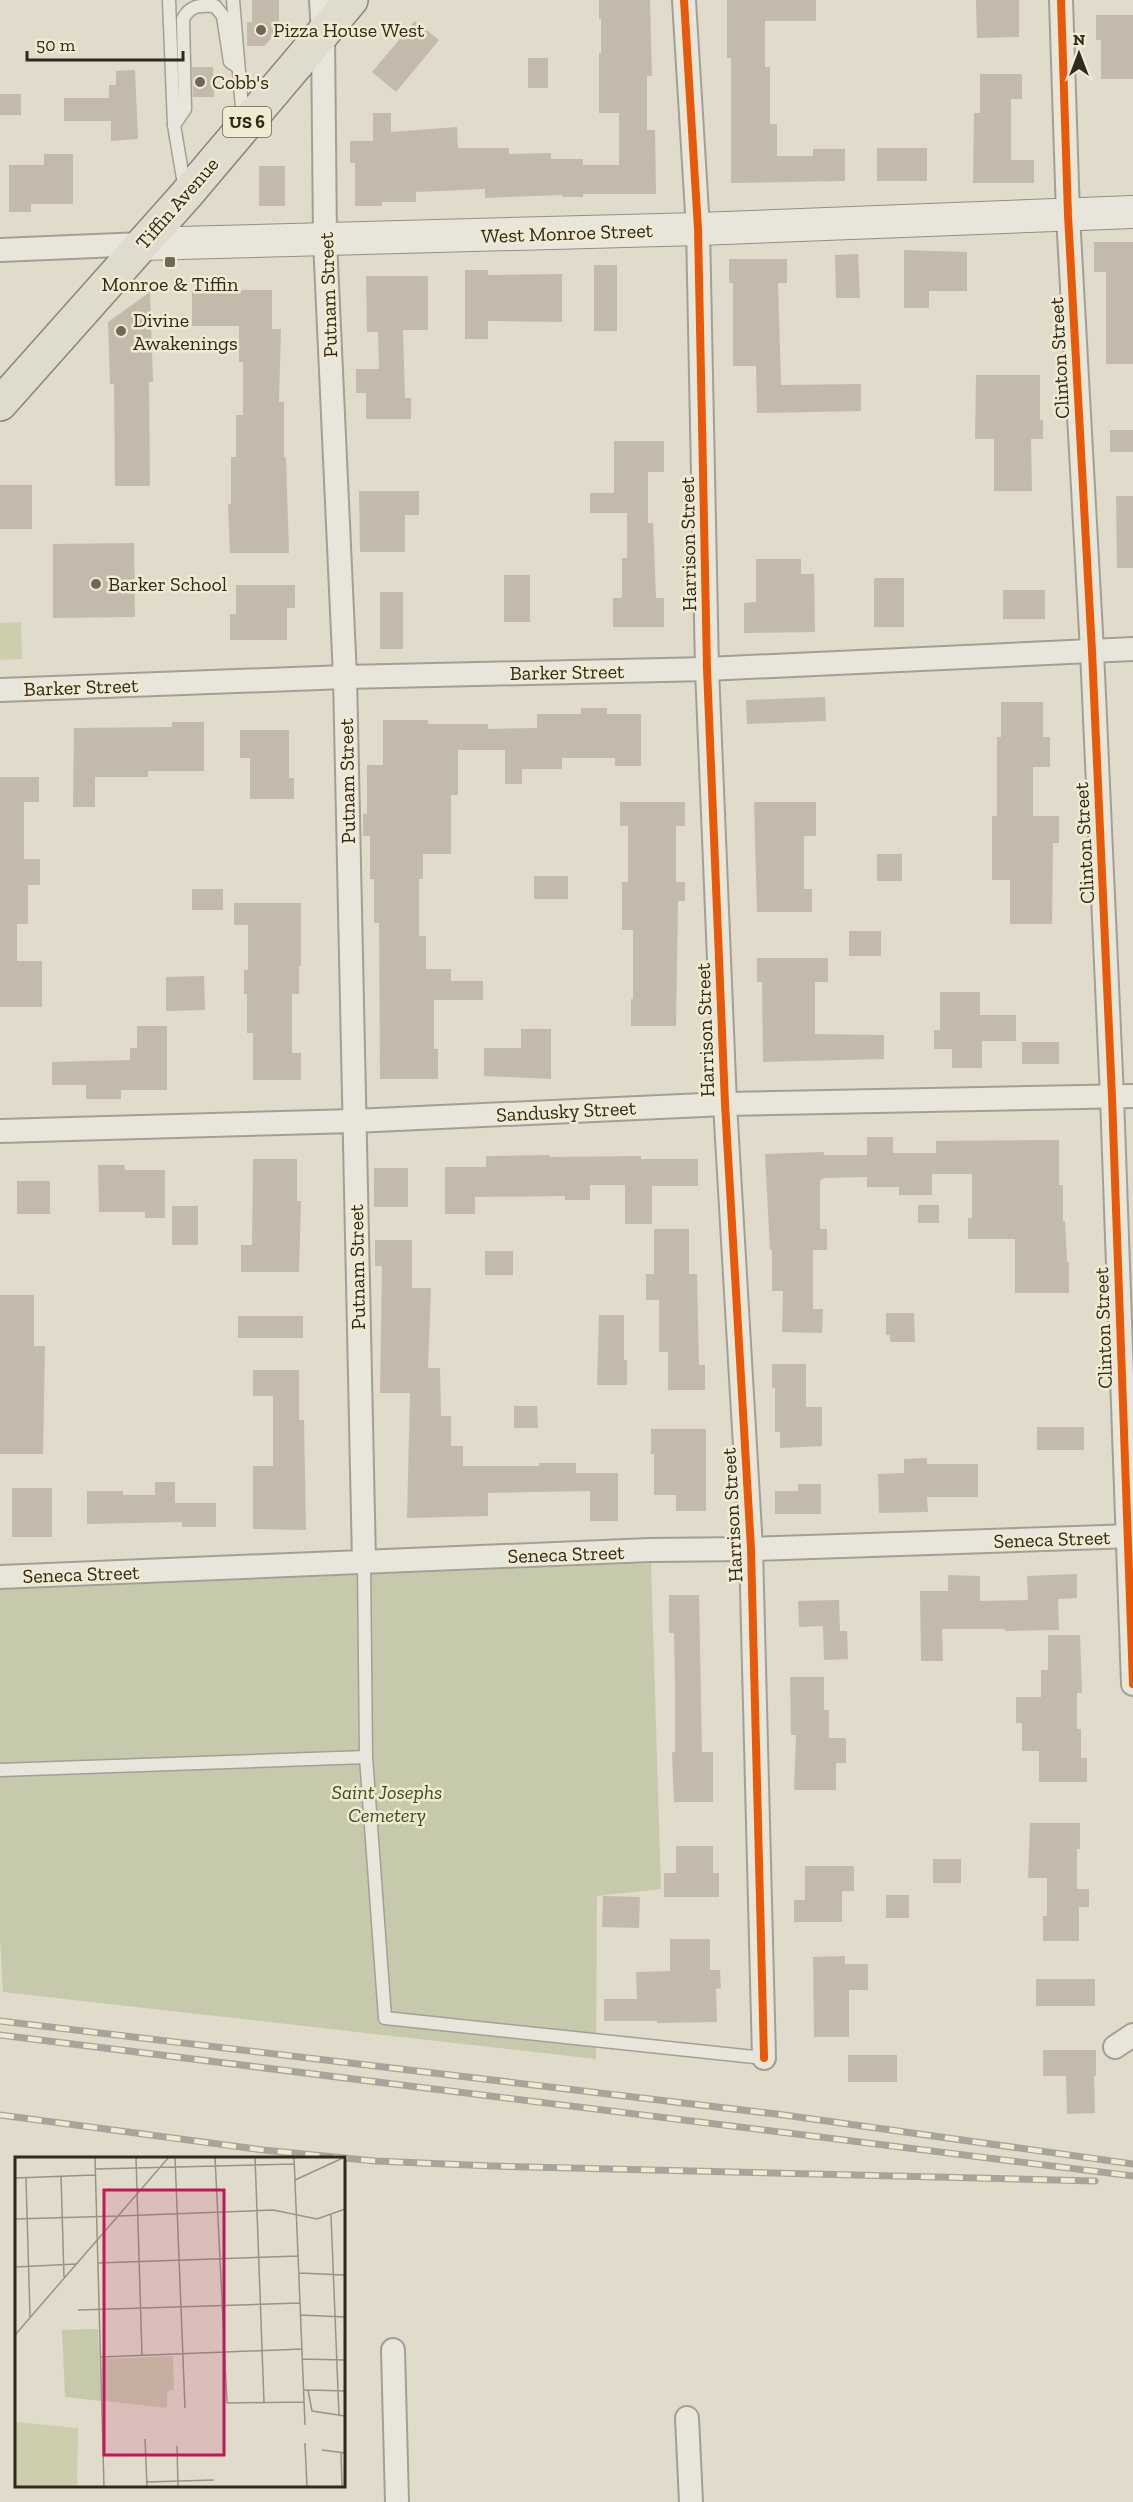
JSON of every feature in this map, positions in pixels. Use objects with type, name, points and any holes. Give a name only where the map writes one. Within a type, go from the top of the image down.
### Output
[{"type":"main road","name":"Tiffin Avenue","points":[[0,404],[186,195],[351,0]]},
{"type":"main road","name":"West Monroe Street","points":[[142,244],[698,229],[1133,212]]},
{"type":"street","name":"Putnam Street","points":[[321,0],[325,240],[345,677],[364,1562]]},
{"type":"street","name":"Harrison Street","points":[[684,0],[698,229],[707,669],[725,1104],[751,1549],[764,2058]]},
{"type":"street","name":"Clinton Street","points":[[1061,0],[1068,215],[1092,651],[1122,1096],[1133,1684]]},
{"type":"street","name":"West Monroe Street","points":[[0,250],[142,244]]},
{"type":"street","name":"Barker Street","points":[[0,690],[345,677],[707,669],[1133,649]]},
{"type":"street","name":"Sandusky Street","points":[[0,1131],[354,1121],[725,1104],[1122,1096]]},
{"type":"street","name":"Seneca Street","points":[[0,1577],[650,1550],[751,1549],[1130,1536]]},
{"type":"street","points":[[393,2350],[397,2502]]},
{"type":"street","points":[[687,2418],[691,2502]]},
{"type":"lane","points":[[169,0],[174,125],[186,195]]},
{"type":"lane","points":[[233,0],[243,127]]},
{"type":"lane","points":[[174,125],[185,109],[183,19],[188,11],[192,8],[214,6],[223,16],[230,62],[238,67]]},
{"type":"lane","points":[[364,1562],[366,1757],[386,2018],[764,2058]]},
{"type":"lane","points":[[0,1770],[366,1757]]},
{"type":"green space","points":[[21,622],[22,659],[0,660],[0,623]]},
{"type":"green space","name":"Saint Josephs Cemetery","points":[[651,1563],[661,1889],[597,1896],[596,2059],[3,1992],[0,1939],[0,1590]]},
{"type":"building","points":[[252,0],[279,0],[279,30],[264,46],[247,46],[247,22],[252,22]]},
{"type":"building","points":[[599,0],[650,0],[652,76],[647,76],[647,130],[655,130],[656,194],[485,198],[485,189],[416,192],[416,202],[382,202],[382,206],[355,206],[355,163],[350,163],[350,141],[373,141],[373,113],[391,113],[391,132],[457,127],[458,148],[509,148],[509,154],[551,153],[551,159],[583,159],[583,165],[619,165],[619,113],[599,113],[601,19],[599,19]]},
{"type":"building","points":[[727,0],[816,0],[816,21],[765,21],[765,67],[770,67],[770,124],[777,124],[777,156],[813,156],[813,149],[845,149],[845,181],[731,183],[731,58],[727,58]]},
{"type":"building","points":[[976,0],[1019,0],[1019,37],[977,38]]},
{"type":"building","points":[[1096,15],[1133,15],[1133,79],[1101,79],[1101,40],[1096,40]]},
{"type":"building","points":[[415,21],[439,40],[396,92],[372,72]]},
{"type":"building","points":[[528,58],[548,58],[548,88],[528,88]]},
{"type":"building","name":"Cobb's","points":[[192,67],[213,67],[214,97],[193,97]]},
{"type":"building","points":[[135,70],[138,139],[111,141],[111,121],[64,121],[64,98],[109,98],[109,85],[116,85],[116,71]]},
{"type":"building","points":[[980,74],[1022,74],[1022,99],[1011,99],[1011,160],[1034,160],[1034,183],[973,183],[974,113],[980,113]]},
{"type":"building","points":[[0,94],[21,94],[21,115],[0,115]]},
{"type":"building","points":[[877,148],[927,148],[927,181],[877,181]]},
{"type":"building","points":[[44,154],[73,154],[73,204],[31,204],[31,212],[9,212],[9,165],[44,165]]},
{"type":"building","points":[[259,166],[285,166],[285,206],[259,206]]},
{"type":"building","points":[[1094,242],[1133,242],[1133,364],[1106,364],[1106,272],[1094,272]]},
{"type":"building","points":[[904,250],[967,252],[967,291],[929,291],[929,308],[904,308]]},
{"type":"building","points":[[858,254],[860,298],[836,298],[835,255]]},
{"type":"building","points":[[729,259],[787,259],[787,283],[778,283],[781,385],[861,384],[861,411],[757,413],[756,366],[733,366],[733,283],[729,283]]},
{"type":"building","points":[[594,265],[617,265],[617,331],[594,331]]},
{"type":"building","points":[[465,270],[488,270],[488,275],[562,274],[562,322],[488,321],[488,339],[465,339]]},
{"type":"building","points":[[366,276],[428,276],[428,330],[403,330],[405,398],[411,398],[411,419],[366,419],[366,393],[356,393],[356,369],[379,369],[378,332],[367,332]]},
{"type":"building","points":[[192,290],[272,290],[272,329],[281,329],[279,402],[284,402],[284,457],[286,457],[289,553],[230,553],[228,504],[231,504],[231,457],[236,457],[236,415],[243,415],[243,362],[239,362],[239,326],[192,326]]},
{"type":"building","points":[[150,292],[153,382],[149,382],[150,486],[115,486],[114,384],[110,384],[108,322]]},
{"type":"building","points":[[976,375],[1040,375],[1040,420],[1043,420],[1043,439],[1031,439],[1032,491],[994,491],[994,439],[975,439]]},
{"type":"building","points":[[1110,430],[1133,430],[1133,452],[1110,452]]},
{"type":"building","points":[[614,441],[664,441],[664,472],[648,472],[648,523],[653,523],[656,598],[664,598],[664,627],[613,627],[613,598],[622,598],[622,558],[627,558],[627,513],[590,513],[590,493],[614,493]]},
{"type":"building","points":[[0,485],[32,485],[32,529],[0,529]]},
{"type":"building","points":[[359,491],[419,491],[419,515],[405,515],[405,552],[360,552]]},
{"type":"building","points":[[1116,496],[1133,496],[1133,568],[1117,568]]},
{"type":"building","points":[[134,543],[135,617],[53,618],[53,544]]},
{"type":"building","points":[[756,559],[801,559],[801,574],[814,574],[815,632],[744,633],[744,603],[756,602]]},
{"type":"building","points":[[504,575],[530,575],[530,622],[504,622]]},
{"type":"building","points":[[874,578],[904,578],[904,627],[874,627]]},
{"type":"building","points":[[236,585],[295,585],[295,608],[287,608],[287,640],[230,640],[230,614],[236,614]]},
{"type":"building","points":[[1003,590],[1045,590],[1045,619],[1003,619]]},
{"type":"building","points":[[380,592],[403,592],[403,649],[380,649]]},
{"type":"building","points":[[825,697],[826,721],[747,724],[746,700]]},
{"type":"building","points":[[1001,702],[1043,702],[1043,737],[1050,737],[1050,767],[1033,767],[1033,816],[1059,816],[1059,843],[1053,843],[1052,924],[1010,924],[1010,880],[992,880],[992,816],[997,816],[997,737],[1001,737]]},
{"type":"building","points":[[581,708],[607,708],[607,714],[641,714],[641,766],[615,766],[615,758],[562,758],[562,769],[522,769],[522,784],[505,784],[505,750],[458,750],[458,795],[451,795],[451,854],[423,854],[423,879],[419,879],[419,936],[426,936],[426,969],[451,969],[451,981],[483,981],[483,1000],[434,1000],[434,1049],[438,1049],[438,1079],[380,1079],[379,923],[374,923],[374,879],[370,879],[370,836],[363,836],[363,814],[367,814],[367,765],[383,765],[383,720],[428,720],[428,724],[488,724],[488,729],[537,728],[537,714],[581,714]]},
{"type":"building","points":[[172,722],[204,722],[204,771],[148,771],[148,777],[95,777],[95,807],[73,807],[74,728],[172,727]]},
{"type":"building","points":[[240,730],[289,730],[289,778],[294,778],[294,799],[250,799],[250,758],[240,758]]},
{"type":"building","points":[[0,777],[39,777],[39,802],[24,802],[24,859],[40,859],[40,885],[28,885],[28,924],[17,924],[17,961],[42,961],[42,1007],[0,1007]]},
{"type":"building","points":[[620,802],[685,802],[685,826],[676,826],[676,882],[685,882],[685,901],[678,901],[676,1026],[631,1026],[633,930],[622,930],[622,882],[628,882],[628,826],[620,826]]},
{"type":"building","points":[[754,802],[816,802],[816,836],[804,836],[804,889],[812,889],[812,912],[757,912]]},
{"type":"building","points":[[877,854],[902,854],[902,881],[877,881]]},
{"type":"building","points":[[534,876],[568,876],[568,899],[534,899]]},
{"type":"building","points":[[192,889],[223,889],[223,910],[192,910]]},
{"type":"building","points":[[234,903],[301,903],[301,966],[299,966],[299,994],[292,994],[292,1053],[301,1053],[301,1080],[253,1080],[253,1033],[247,1033],[247,994],[244,994],[244,970],[248,970],[248,925],[234,925]]},
{"type":"building","points":[[849,931],[881,931],[881,956],[849,956]]},
{"type":"building","points":[[757,958],[828,958],[828,982],[815,982],[815,1034],[884,1035],[884,1059],[763,1062],[762,982],[757,982]]},
{"type":"building","points":[[204,976],[205,1010],[166,1011],[166,977]]},
{"type":"building","points":[[940,992],[980,992],[980,1015],[1016,1015],[1016,1041],[982,1041],[982,1068],[952,1068],[952,1049],[934,1049],[934,1030],[940,1030]]},
{"type":"building","points":[[137,1026],[167,1026],[167,1090],[121,1090],[121,1099],[86,1099],[86,1085],[52,1085],[52,1062],[130,1060],[130,1048],[137,1048]]},
{"type":"building","points":[[521,1029],[551,1029],[551,1079],[484,1076],[484,1048],[521,1048]]},
{"type":"building","points":[[1022,1042],[1059,1042],[1059,1064],[1022,1064]]},
{"type":"building","points":[[867,1137],[893,1137],[893,1153],[936,1153],[936,1141],[1059,1140],[1059,1185],[1063,1185],[1063,1221],[1065,1221],[1067,1262],[1069,1262],[1069,1293],[1015,1293],[1015,1239],[968,1239],[968,1218],[972,1218],[972,1174],[932,1174],[932,1195],[899,1195],[899,1187],[867,1187],[867,1177],[825,1178],[820,1180],[820,1229],[827,1229],[827,1250],[813,1250],[813,1309],[823,1309],[822,1333],[782,1332],[783,1291],[772,1291],[772,1250],[770,1250],[765,1154],[824,1152],[824,1155],[867,1155]]},
{"type":"building","points":[[550,1155],[550,1157],[641,1156],[641,1159],[698,1159],[698,1186],[652,1186],[652,1224],[625,1224],[625,1185],[590,1185],[590,1200],[565,1200],[565,1196],[475,1197],[475,1214],[445,1214],[445,1167],[486,1167],[486,1156]]},
{"type":"building","points":[[253,1159],[297,1159],[297,1201],[301,1201],[299,1272],[241,1272],[241,1245],[252,1245]]},
{"type":"building","points":[[98,1165],[124,1165],[125,1170],[165,1170],[165,1218],[145,1218],[145,1212],[99,1212]]},
{"type":"building","points":[[374,1168],[408,1168],[408,1207],[374,1207]]},
{"type":"building","points":[[17,1181],[50,1181],[50,1214],[17,1214]]},
{"type":"building","points":[[918,1205],[939,1205],[939,1223],[918,1223]]},
{"type":"building","points":[[172,1206],[198,1206],[198,1245],[172,1245]]},
{"type":"building","points":[[654,1229],[689,1229],[689,1274],[697,1274],[699,1365],[705,1365],[705,1390],[668,1390],[668,1352],[659,1352],[659,1300],[646,1300],[646,1274],[654,1274]]},
{"type":"building","points":[[375,1240],[412,1240],[412,1288],[431,1288],[428,1368],[440,1368],[441,1416],[451,1416],[451,1446],[463,1446],[463,1466],[539,1466],[539,1463],[576,1463],[576,1473],[618,1473],[618,1521],[590,1521],[590,1491],[488,1493],[488,1516],[407,1518],[410,1393],[380,1393],[382,1266],[375,1266]]},
{"type":"building","points":[[485,1251],[513,1251],[513,1275],[485,1275]]},
{"type":"building","points":[[0,1295],[34,1295],[34,1346],[45,1346],[43,1454],[0,1454]]},
{"type":"building","points":[[886,1313],[914,1313],[915,1342],[890,1342],[890,1335],[886,1335]]},
{"type":"building","points":[[599,1315],[624,1315],[624,1360],[627,1360],[627,1385],[597,1385]]},
{"type":"building","points":[[238,1316],[303,1316],[303,1338],[238,1338]]},
{"type":"building","points":[[772,1364],[806,1364],[806,1407],[822,1407],[822,1446],[780,1448],[780,1432],[775,1432],[775,1388],[772,1388]]},
{"type":"building","points":[[253,1370],[299,1370],[299,1420],[304,1420],[306,1530],[253,1529],[253,1466],[273,1466],[273,1396],[253,1396]]},
{"type":"building","points":[[514,1406],[537,1406],[538,1428],[514,1428]]},
{"type":"building","points":[[1037,1427],[1084,1427],[1084,1450],[1037,1450]]},
{"type":"building","points":[[651,1429],[706,1429],[706,1511],[676,1511],[676,1495],[654,1495],[654,1454],[651,1454]]},
{"type":"building","points":[[927,1458],[927,1464],[978,1464],[978,1497],[927,1497],[928,1512],[879,1513],[878,1474],[904,1473],[904,1459]]},
{"type":"building","points":[[155,1482],[175,1482],[175,1503],[216,1503],[216,1527],[182,1527],[182,1522],[87,1524],[87,1491],[123,1491],[123,1495],[155,1495]]},
{"type":"building","points":[[798,1484],[821,1484],[821,1514],[775,1514],[775,1491],[798,1491]]},
{"type":"building","points":[[12,1488],[52,1488],[52,1537],[12,1537]]},
{"type":"building","points":[[1077,1574],[1077,1598],[1058,1599],[1059,1630],[942,1629],[943,1661],[921,1661],[920,1591],[948,1591],[948,1575],[980,1576],[980,1601],[1028,1600],[1027,1576]]},
{"type":"building","points":[[669,1595],[699,1595],[702,1752],[713,1752],[713,1802],[674,1802],[672,1752],[675,1752],[674,1633],[669,1633]]},
{"type":"building","points":[[839,1600],[840,1631],[847,1631],[848,1659],[824,1660],[823,1626],[799,1627],[798,1601]]},
{"type":"building","points":[[1048,1635],[1080,1635],[1082,1693],[1077,1693],[1077,1729],[1081,1729],[1081,1758],[1087,1758],[1087,1782],[1039,1782],[1039,1751],[1022,1751],[1022,1723],[1016,1723],[1016,1697],[1041,1697],[1041,1670],[1048,1670]]},
{"type":"building","points":[[790,1677],[824,1677],[824,1710],[829,1710],[829,1738],[846,1738],[846,1763],[836,1763],[836,1790],[794,1790],[796,1735],[791,1735]]},
{"type":"building","points":[[1030,1823],[1080,1823],[1080,1849],[1077,1849],[1077,1889],[1089,1889],[1089,1907],[1079,1907],[1079,1941],[1043,1941],[1043,1916],[1047,1916],[1047,1878],[1028,1878]]},
{"type":"building","points":[[676,1846],[713,1846],[713,1873],[719,1873],[719,1897],[664,1897],[664,1873],[676,1873]]},
{"type":"building","points":[[933,1859],[961,1859],[961,1883],[933,1883]]},
{"type":"building","points":[[805,1866],[854,1866],[854,1891],[842,1891],[842,1922],[794,1922],[794,1900],[805,1900]]},
{"type":"building","points":[[886,1895],[909,1895],[909,1918],[886,1918]]},
{"type":"building","points":[[603,1896],[640,1897],[639,1928],[602,1927]]},
{"type":"building","points":[[670,1939],[710,1939],[710,1970],[720,1970],[721,1988],[716,1989],[717,2022],[604,2021],[604,1999],[637,1999],[636,1972],[670,1971]]},
{"type":"building","points":[[845,1956],[845,1964],[868,1964],[868,1990],[849,1990],[849,2037],[814,2037],[813,1957]]},
{"type":"building","points":[[1036,1979],[1095,1979],[1095,2006],[1036,2006]]},
{"type":"building","points":[[1043,2050],[1096,2050],[1095,2113],[1067,2114],[1066,2076],[1043,2076]]},
{"type":"building","points":[[848,2055],[897,2055],[897,2082],[848,2082]]},
{"type":"railway","points":[[0,2021],[784,2115],[1133,2164]]},
{"type":"railway","points":[[0,2035],[1133,2176]]},
{"type":"railway","points":[[0,2115],[263,2150],[334,2157]]},
{"type":"railway","points":[[345,2158],[492,2166],[1095,2181]]},
{"type":"cycle path","points":[[684,0],[698,229],[707,669],[725,1104],[751,1549],[764,2058]]},
{"type":"cycle path","points":[[1061,0],[1068,215],[1092,651],[1112,1097],[1133,1684]]},
{"type":"place","name":"Pizza House West","points":[[261,30]]},
{"type":"place","name":"Cobb's","points":[[200,82]]},
{"type":"place","name":"Monroe & Tiffin","points":[[170,262]]},
{"type":"place","name":"Divine Awakenings","points":[[121,331]]},
{"type":"place","name":"Barker School","points":[[96,584]]}]
